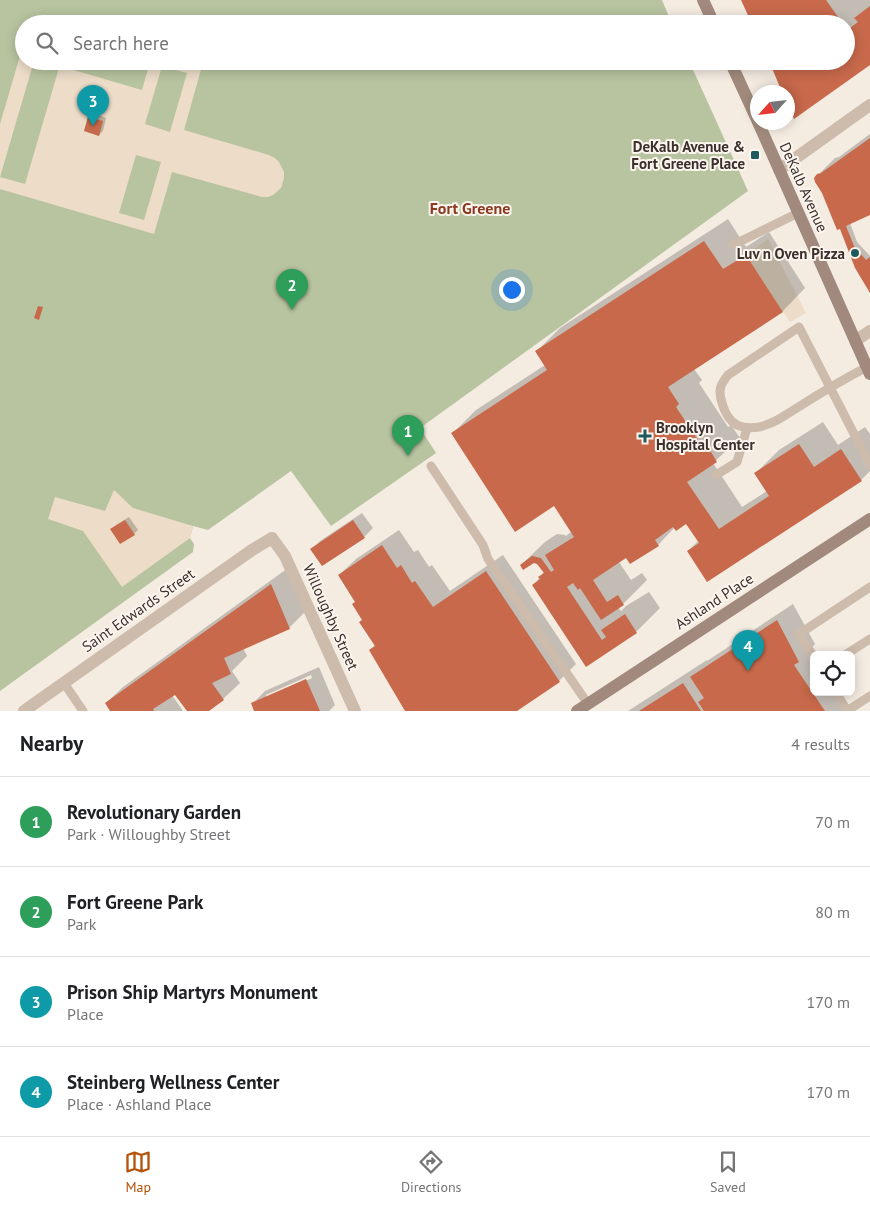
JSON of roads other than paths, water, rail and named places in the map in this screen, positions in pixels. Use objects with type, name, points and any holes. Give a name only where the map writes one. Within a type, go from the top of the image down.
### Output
[{"type":"main road","points":[[703,0],[710,15]]},
{"type":"main road","name":"DeKalb Avenue","points":[[734,70],[750,105]]},
{"type":"main road","name":"DeKalb Avenue","points":[[762,130],[868,371]]},
{"type":"main road","name":"Ashland Place","points":[[582,707],[870,519]]},
{"type":"street","points":[[779,170],[870,105]]},
{"type":"street","points":[[855,341],[870,331]]},
{"type":"street","name":"Saint Edwards Street","points":[[24,711],[252,550],[272,538]]},
{"type":"street","name":"Willoughby Street","points":[[272,538],[285,556],[355,711]]},
{"type":"lane","points":[[733,244],[798,213]]},
{"type":"lane","points":[[868,371],[830,387],[778,419],[758,427],[747,428],[736,425],[728,416],[720,397],[720,385],[728,374],[799,327],[830,387],[870,465]]},
{"type":"lane","points":[[716,475],[737,462],[747,428]]},
{"type":"lane","points":[[432,466],[483,546],[488,559],[582,707]]},
{"type":"lane","points":[[810,651],[799,634],[870,587]]},
{"type":"lane","points":[[852,651],[870,639]]},
{"type":"lane","points":[[64,683],[83,711]]},
{"type":"lane","points":[[839,696],[848,711],[870,696]]},
{"type":"place","name":"Prison Ship Martyrs Monument","points":[[93,126]]},
{"type":"place","name":"DeKalb Avenue & Fort Greene Place","points":[[755,155]]},
{"type":"place","name":"Luv n Oven Pizza","points":[[855,253]]},
{"type":"place","name":"Fort Greene Park","points":[[292,310]]},
{"type":"place","name":"Brooklyn Hospital Center","points":[[645,436]]},
{"type":"place","name":"Revolutionary Garden","points":[[408,456]]},
{"type":"place","name":"Steinberg Wellness Center","points":[[748,671]]},
{"type":"district","name":"Fort Greene","points":[[470,208]]}]
